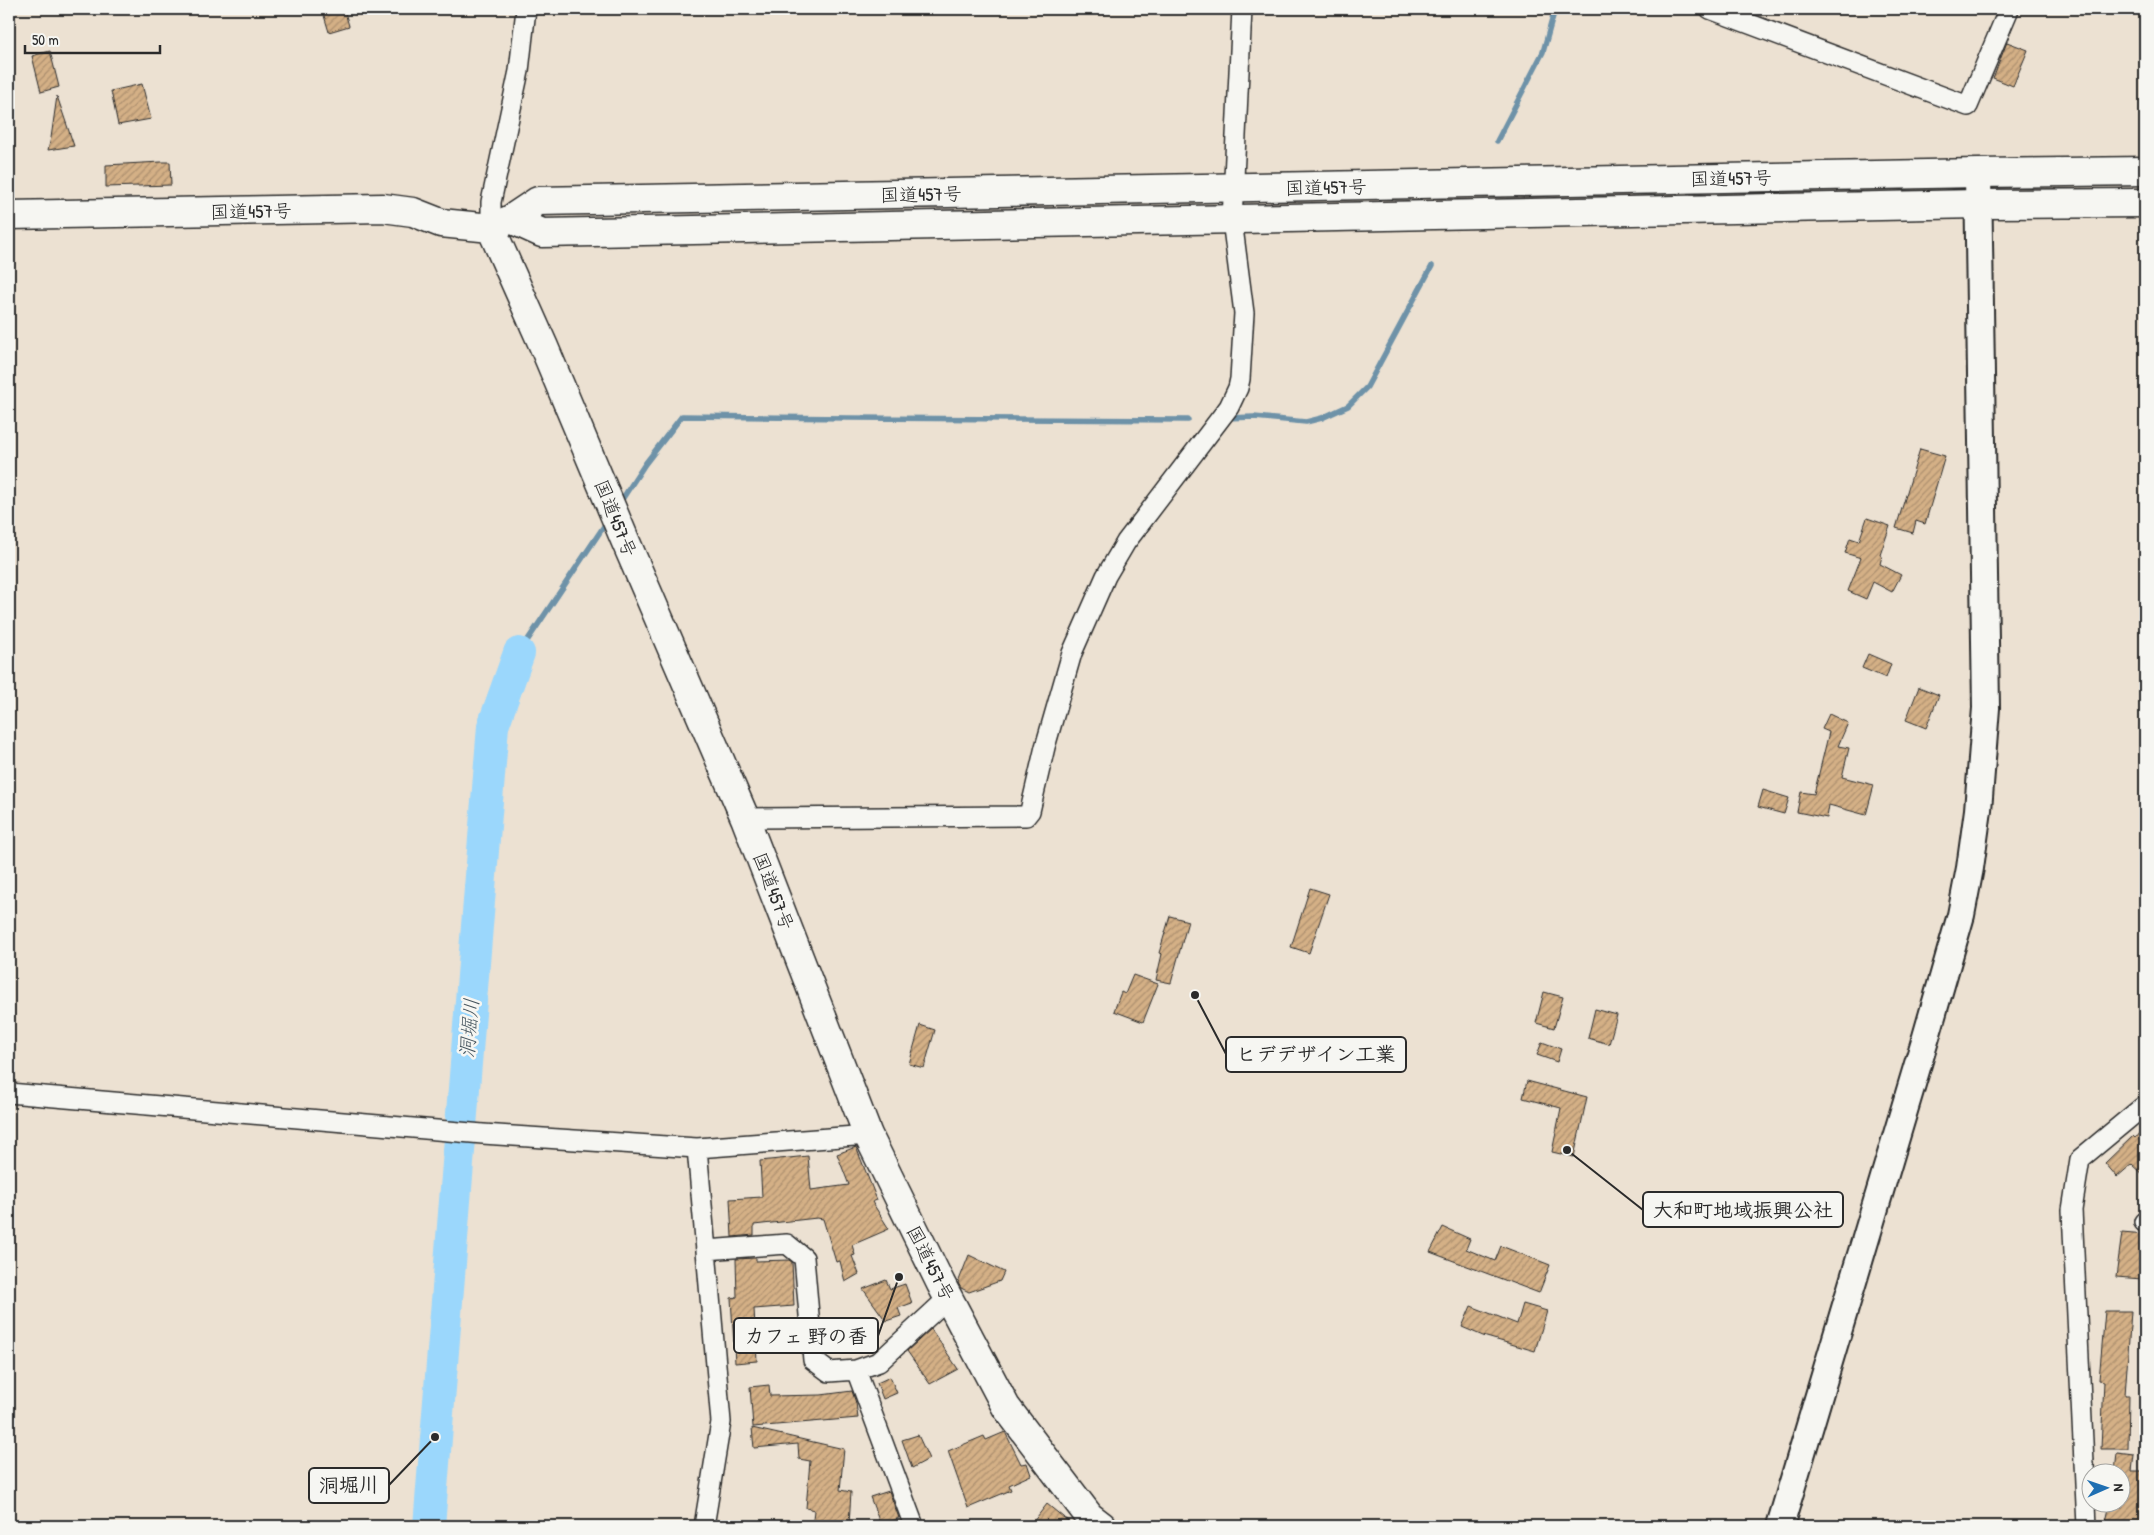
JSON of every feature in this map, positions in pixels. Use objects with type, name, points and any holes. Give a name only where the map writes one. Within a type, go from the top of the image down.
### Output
[{"type":"highway","name":"国道457号","points":[[501,223],[538,201],[2145,171]]},
{"type":"highway","name":"国道457号","points":[[9,216],[383,208],[413,212],[440,223],[501,223],[542,233],[1978,204],[2145,203]]},
{"type":"highway","name":"国道457号","points":[[501,223],[544,346],[625,540],[746,818],[868,1135],[948,1298],[1006,1407],[1088,1516],[1102,1526]]},
{"type":"street","points":[[501,223],[491,202],[519,71],[526,9]]},
{"type":"street","points":[[746,818],[1026,816],[1030,812],[1045,747],[1072,653],[1106,576],[1126,542],[1229,407],[1238,388],[1244,313],[1232,220],[1232,189],[1242,9]]},
{"type":"street","points":[[1710,9],[1968,106],[2009,9]]},
{"type":"street","points":[[1780,1526],[1926,1037],[1961,915],[1970,868],[1978,810],[1986,708],[1978,173]]},
{"type":"street","points":[[9,1094],[483,1134],[697,1148],[868,1135]]},
{"type":"street","points":[[2086,1526],[2072,1210],[2080,1159],[2145,1105]]},
{"type":"street","points":[[697,1148],[721,1422],[704,1526]]},
{"type":"street","points":[[706,1250],[787,1244],[804,1258],[813,1360],[829,1372],[856,1370],[879,1362],[948,1298]]},
{"type":"street","points":[[856,1370],[914,1526]]},
{"type":"building","points":[[322,9],[344,9],[349,26],[329,32]]},
{"type":"building","points":[[2007,42],[2028,50],[2013,86],[1993,78]]},
{"type":"building","points":[[50,51],[59,87],[41,92],[32,56]]},
{"type":"building","points":[[142,84],[151,119],[118,125],[111,91]]},
{"type":"building","points":[[57,96],[74,146],[48,150],[51,138]]},
{"type":"building","points":[[170,162],[171,185],[106,187],[106,165]]},
{"type":"building","points":[[1920,449],[1945,456],[1925,524],[1916,521],[1913,533],[1896,528]]},
{"type":"building","points":[[1867,518],[1890,526],[1880,555],[1882,556],[1880,564],[1901,575],[1892,592],[1873,582],[1866,599],[1848,591],[1861,558],[1845,553],[1850,538],[1859,541]]},
{"type":"building","points":[[1868,654],[1891,664],[1886,678],[1862,668]]},
{"type":"building","points":[[1919,687],[1939,695],[1926,728],[1906,720]]},
{"type":"building","points":[[1829,714],[1848,723],[1838,746],[1849,748],[1842,777],[1874,785],[1866,815],[1829,805],[1827,818],[1797,812],[1801,792],[1814,794],[1829,732],[1822,729]]},
{"type":"building","points":[[1763,790],[1789,798],[1784,814],[1758,807]]},
{"type":"building","points":[[1310,888],[1329,894],[1309,953],[1291,947]]},
{"type":"building","points":[[1170,916],[1188,921],[1171,983],[1156,980],[1162,954],[1159,953]]},
{"type":"building","points":[[1133,975],[1158,984],[1143,1022],[1114,1011],[1121,992],[1125,994]]},
{"type":"building","points":[[1544,992],[1563,997],[1554,1028],[1536,1023]]},
{"type":"building","points":[[1595,1009],[1617,1015],[1609,1044],[1588,1038]]},
{"type":"building","points":[[920,1025],[935,1030],[924,1068],[909,1064]]},
{"type":"building","points":[[1542,1042],[1561,1049],[1557,1062],[1537,1055]]},
{"type":"building","points":[[1527,1081],[1587,1097],[1574,1157],[1552,1152],[1561,1108],[1523,1098]]},
{"type":"building","points":[[2145,1126],[2145,1176],[2132,1164],[2117,1177],[2105,1163],[2133,1136],[2135,1138]]},
{"type":"building","points":[[856,1147],[877,1200],[872,1202],[889,1229],[852,1245],[855,1255],[852,1256],[859,1274],[845,1282],[840,1261],[836,1262],[823,1219],[817,1218],[754,1225],[754,1235],[732,1237],[730,1199],[762,1197],[760,1161],[808,1156],[811,1190],[849,1185],[837,1154]]},
{"type":"building","points":[[1443,1227],[1470,1239],[1466,1249],[1495,1261],[1501,1246],[1550,1265],[1539,1293],[1430,1252]]},
{"type":"building","points":[[2122,1233],[2145,1235],[2142,1279],[2116,1277]]},
{"type":"building","points":[[969,1255],[1004,1272],[1000,1281],[969,1292],[961,1288],[958,1283]]},
{"type":"building","points":[[756,1258],[756,1261],[789,1260],[792,1262],[794,1306],[754,1309],[757,1361],[735,1363],[731,1298],[737,1297],[736,1259]]},
{"type":"building","points":[[886,1280],[890,1289],[905,1284],[912,1303],[898,1308],[901,1316],[886,1321],[863,1289]]},
{"type":"building","points":[[1523,1304],[1547,1311],[1535,1351],[1483,1336],[1462,1327],[1471,1306],[1517,1324]]},
{"type":"building","points":[[2105,1311],[2131,1311],[2125,1395],[2129,1395],[2128,1449],[2101,1449],[2104,1381],[2099,1380]]},
{"type":"building","points":[[931,1329],[958,1369],[930,1384],[907,1351]]},
{"type":"building","points":[[890,1377],[897,1393],[883,1399],[877,1383]]},
{"type":"building","points":[[769,1385],[770,1396],[821,1395],[852,1391],[858,1418],[753,1427],[750,1387]]},
{"type":"building","points":[[752,1428],[844,1449],[840,1490],[851,1492],[849,1524],[813,1520],[814,1510],[806,1508],[810,1461],[799,1459],[798,1444],[754,1448]]},
{"type":"building","points":[[1005,1432],[1021,1464],[1027,1463],[1031,1475],[1009,1485],[1011,1490],[968,1508],[948,1451],[984,1436],[986,1440]]},
{"type":"building","points":[[918,1435],[929,1459],[912,1468],[902,1440]]},
{"type":"building","points":[[2117,1453],[2134,1455],[2132,1471],[2132,1462],[2116,1462]]},
{"type":"building","points":[[2132,1471],[2145,1471],[2142,1511],[2145,1512],[2145,1526],[2105,1526],[2108,1512],[2132,1512]]},
{"type":"building","points":[[889,1491],[899,1518],[881,1526],[870,1497]]},
{"type":"building","points":[[1047,1504],[1074,1526],[1030,1526]]},
{"type":"waterway","points":[[1497,141],[1543,52],[1555,9]]},
{"type":"waterway","points":[[1226,418],[1254,417],[1306,422],[1322,418],[1348,406],[1367,387],[1432,266]]},
{"type":"waterway","points":[[619,504],[645,464],[682,416],[1188,420]]},
{"type":"waterway","points":[[519,653],[608,520]]},
{"type":"waterway","name":"洞堀川","points":[[429,1526],[493,726],[519,653]]},
{"type":"place","name":"ヒデデザイン工業","points":[[1195,995]]},
{"type":"place","name":"大和町地域振興公社","points":[[1567,1150]]},
{"type":"place","name":"カフェ 野の香","points":[[899,1277]]},
{"type":"place","name":"洞堀川","points":[[435,1437]]}]
